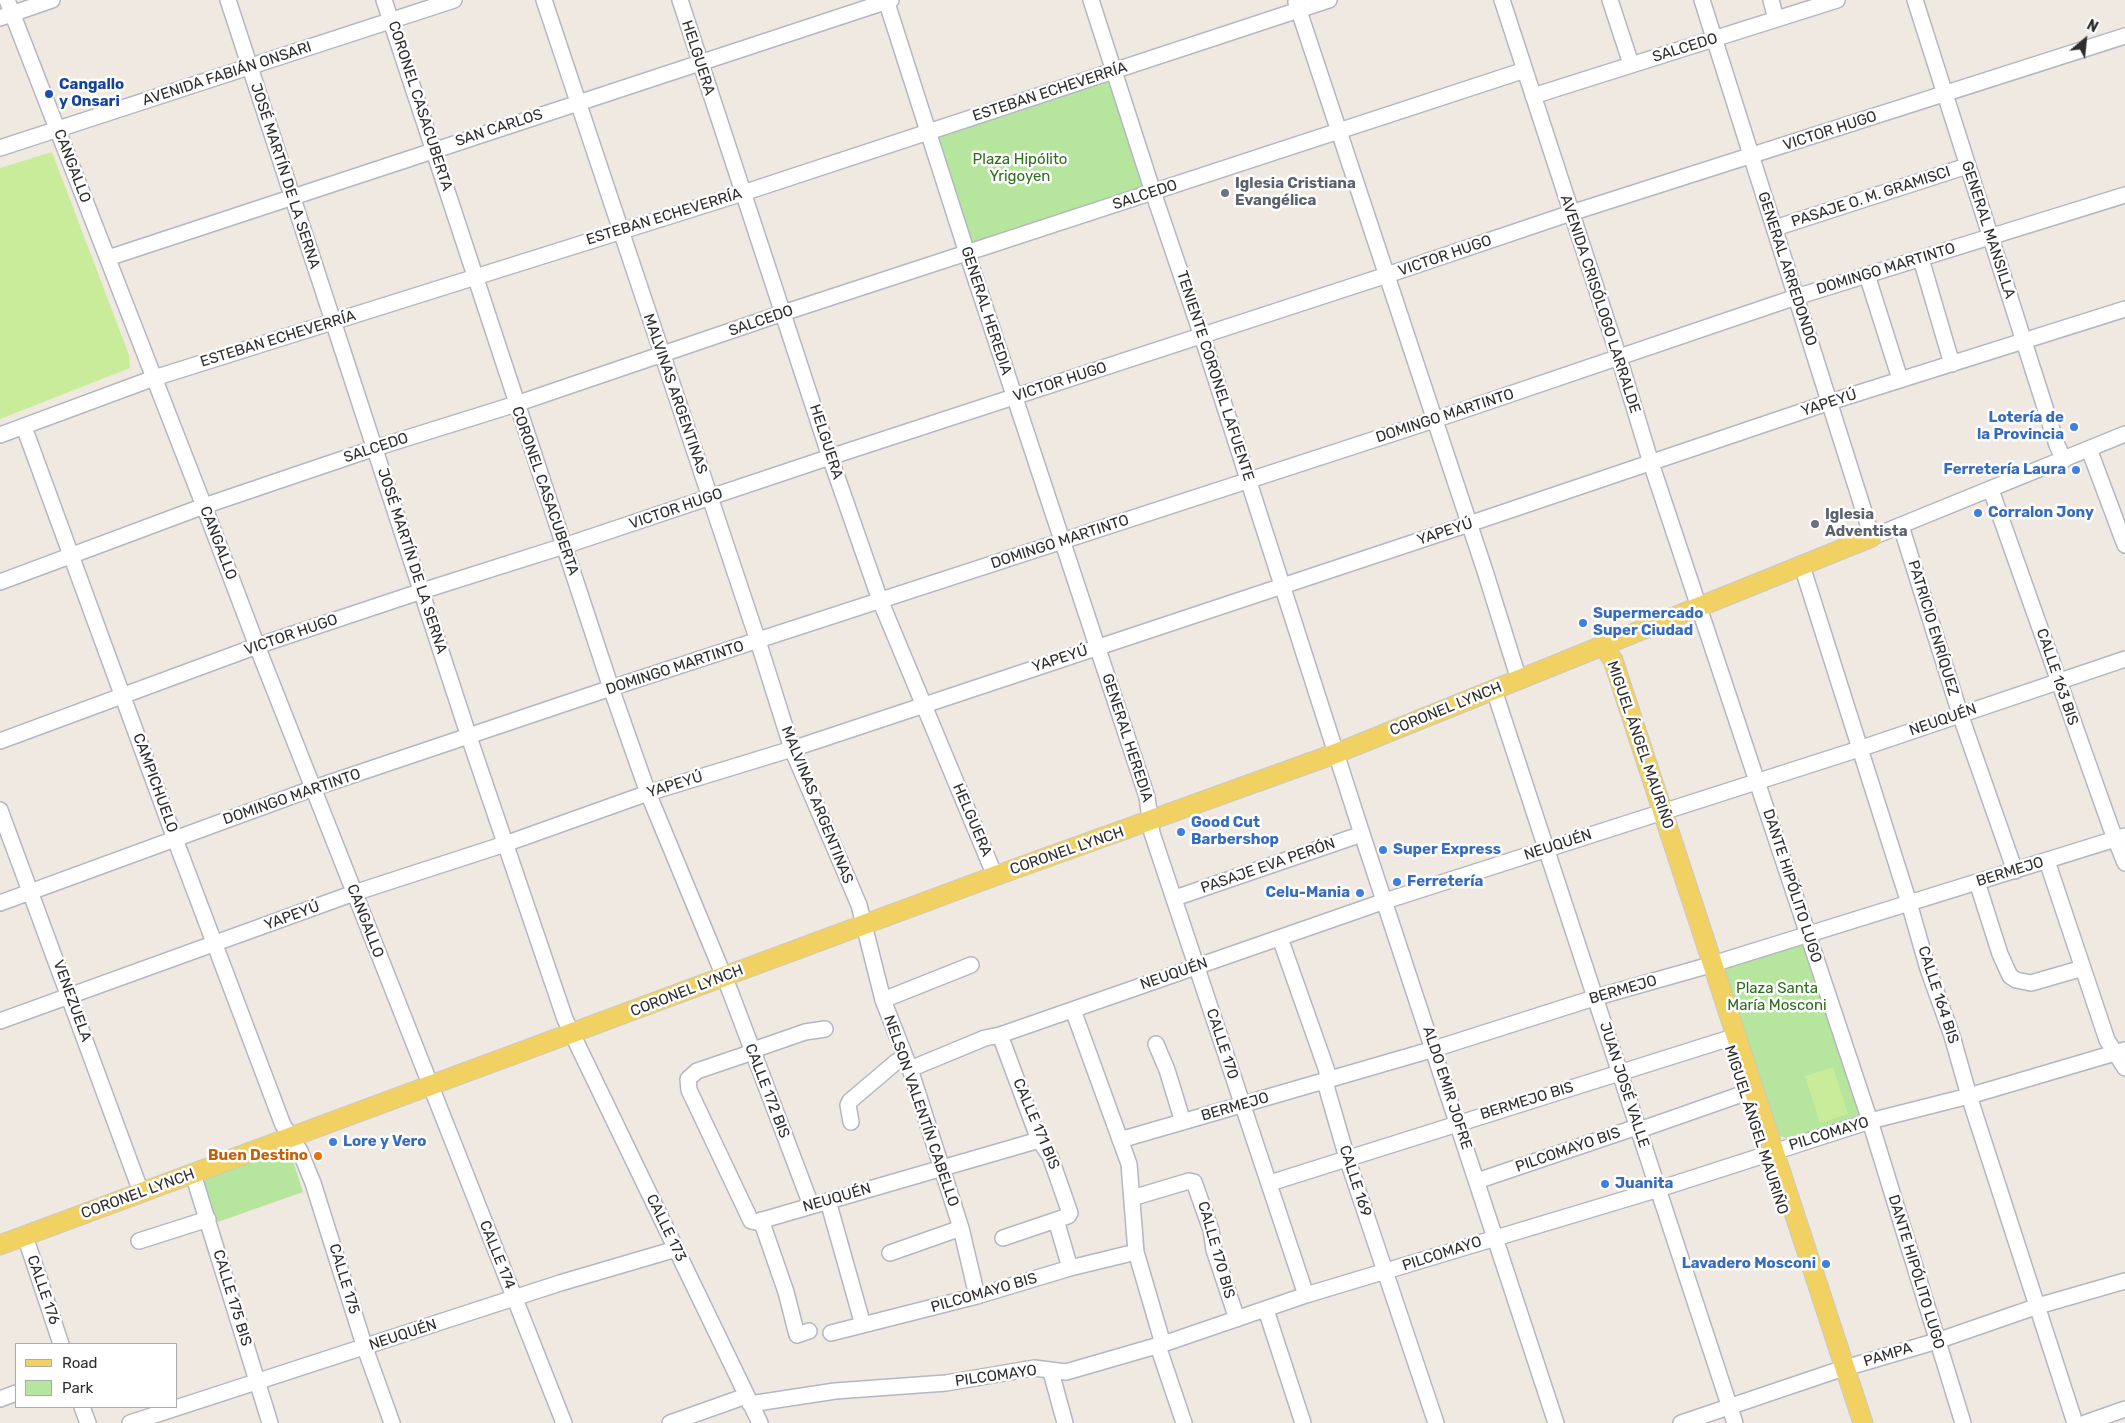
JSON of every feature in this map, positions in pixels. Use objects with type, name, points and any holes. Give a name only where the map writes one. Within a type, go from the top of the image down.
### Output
[{"type":"main road","name":"CORONEL LYNCH","points":[[0,1245],[996,876],[1337,753],[1872,538]]},
{"type":"main road","name":"MIGUEL ÁNGEL MAURIÑO","points":[[1603,646],[1603,663],[1658,813],[1840,1370],[1853,1423]]},
{"type":"main road","name":"MIGUEL ÁNGEL MAURIÑO","points":[[1708,965],[1727,1039],[1744,1093],[1769,1153]]},
{"type":"main road","name":"MIGUEL ÁNGEL MAURIÑO","points":[[1840,1370],[1863,1423]]},
{"type":"street","points":[[6,11],[52,0]]},
{"type":"street","name":"JOSÉ MARTÍN DE LA SERNA","points":[[228,0],[469,737],[565,1019],[572,1034]]},
{"type":"street","name":"CORONEL CASACUBERTA","points":[[384,0],[611,688],[648,793],[724,977]]},
{"type":"street","name":"AVENIDA FABIÁN ONSARI","points":[[0,148],[454,0]]},
{"type":"street","name":"MALVINAS ARGENTINAS","points":[[544,0],[758,641],[792,749],[859,905],[864,926]]},
{"type":"street","name":"HELGUERA","points":[[680,0],[784,312],[830,457],[880,600],[996,876]]},
{"type":"street","name":"SAN CARLOS","points":[[108,258],[888,0]]},
{"type":"street","name":"GENERAL HEREDIA","points":[[888,0],[967,253],[1147,797],[1150,821]]},
{"type":"street","name":"TENIENTE CORONEL LAFUENTE","points":[[1091,0],[1337,753]]},
{"type":"street","name":"ESTEBAN ECHEVERRÍA","points":[[0,435],[154,378],[743,193],[1114,71],[1297,5],[1329,0]]},
{"type":"street","name":"AVENIDA CRISÓLOGO LARRALDE","points":[[1502,0],[1700,608]]},
{"type":"street","points":[[1610,0],[1631,64]]},
{"type":"street","name":"GENERAL ARREDONDO","points":[[1702,0],[1872,538]]},
{"type":"street","points":[[1771,0],[1776,19]]},
{"type":"street","name":"SALCEDO","points":[[1533,96],[1837,0]]},
{"type":"street","name":"GENERAL MANSILLA","points":[[1915,0],[2057,445],[2064,460]]},
{"type":"street","points":[[1297,5],[1340,130],[1519,680]]},
{"type":"street","name":"CANGALLO","points":[[6,11],[58,129],[257,646],[430,1087]]},
{"type":"street","name":"VICTOR HUGO","points":[[0,741],[257,646],[422,591],[564,546],[1571,213],[2125,36]]},
{"type":"street","name":"SALCEDO","points":[[0,582],[204,506],[375,448],[516,404],[784,312],[1525,70]]},
{"type":"street","name":"PASAJE O. M. GRAMISCI","points":[[1774,228],[1967,166]]},
{"type":"street","name":"DOMINGO MARTINTO","points":[[0,902],[314,788],[611,688],[1434,420],[1796,297],[2125,195]]},
{"type":"street","points":[[1921,259],[1952,364]]},
{"type":"street","points":[[1867,276],[1900,380]]},
{"type":"street","name":"YAPEYÚ","points":[[0,1021],[216,944],[354,892],[505,844],[648,793],[792,749],[1830,402],[2125,309]]},
{"type":"street","name":"CAMPICHUELO","points":[[24,426],[175,839],[284,1125],[291,1137]]},
{"type":"street","name":"CORONEL LYNCH","points":[[1872,538],[2125,434]]},
{"type":"street","points":[[2089,449],[2125,545]]},
{"type":"street","name":"CALLE 163 BIS","points":[[1991,490],[2058,680],[2120,838],[2125,863]]},
{"type":"street","name":"PATRICIO ENRÍQUEZ","points":[[1901,526],[1960,714],[2015,871]]},
{"type":"street","name":"CALLE 164 BIS","points":[[1802,566],[1909,903],[1928,969],[1952,1036],[1969,1096],[2075,1423]]},
{"type":"street","name":"DANTE HIPÓLITO LUGO","points":[[1700,608],[1870,1121],[1962,1423]]},
{"type":"street","name":"NEUQUÉN","points":[[851,1122],[848,1106],[850,1101],[896,1062],[907,1064],[985,1038],[1000,1035],[1385,901],[1859,749],[2058,680],[2125,659]]},
{"type":"street","name":"JUAN JOSÉ VALLE","points":[[1494,690],[1548,848],[1637,1129],[1659,1189],[1735,1423]]},
{"type":"street","name":"ALDO EMIR JOFRE","points":[[1337,753],[1556,1423]]},
{"type":"street","name":"VENEZUELA","points":[[0,810],[70,995],[141,1192]]},
{"type":"street","name":"CALLE 170","points":[[1150,821],[1152,833],[1306,1296]]},
{"type":"street","name":"PASAJE EVA PERÓN","points":[[1175,898],[1362,834]]},
{"type":"street","name":"BERMEJO","points":[[1120,1140],[1434,1049],[1596,997],[1708,965],[2120,838]]},
{"type":"street","points":[[2047,861],[2107,1040],[2120,1052],[2125,1068]]},
{"type":"street","points":[[1977,882],[2002,961],[2010,976],[2016,980],[2031,983],[2083,968]]},
{"type":"street","name":"NELSON VALENTÍN CABELLO","points":[[864,926],[883,1000],[907,1064],[961,1228],[977,1296]]},
{"type":"street","name":"CALLE 169","points":[[1280,938],[1326,1072],[1327,1089],[1347,1158],[1436,1423]]},
{"type":"street","points":[[883,1000],[971,966]]},
{"type":"street","name":"CALLE 172 BIS","points":[[724,977],[811,1205]]},
{"type":"street","points":[[1073,1010],[1129,1164],[1136,1252],[1184,1423]]},
{"type":"street","points":[[809,1331],[797,1335],[784,1284],[756,1220],[689,1090],[688,1079],[697,1071],[805,1032],[825,1029]]},
{"type":"street","name":"CALLE 173","points":[[572,1034],[760,1423]]},
{"type":"street","name":"CALLE 171 BIS","points":[[1000,1035],[1040,1140],[1050,1156],[1070,1213],[1068,1216],[1056,1220]]},
{"type":"street","name":"BERMEJO BIS","points":[[1270,1184],[1727,1039]]},
{"type":"street","points":[[1156,1044],[1167,1070],[1183,1122]]},
{"type":"street","name":"PILCOMAYO","points":[[748,1400],[835,1391],[946,1383],[1034,1368],[1052,1372],[1066,1372],[1161,1345],[1306,1296],[1659,1189],[1870,1121],[1969,1096],[2120,1052]]},
{"type":"street","name":"CALLE 174","points":[[430,1087],[564,1423]]},
{"type":"street","name":"PILCOMAYO BIS","points":[[1477,1181],[1744,1093]]},
{"type":"street","name":"CALLE 175","points":[[291,1137],[300,1151],[313,1183],[365,1348],[392,1423]]},
{"type":"street","name":"NEUQUÉN","points":[[756,1220],[1040,1140]]},
{"type":"street","name":"CALLE 175 BIS","points":[[193,1174],[270,1423]]},
{"type":"street","name":"CALLE 170 BIS","points":[[1132,1198],[1189,1181],[1194,1182],[1211,1230],[1214,1250],[1236,1319]]},
{"type":"street","points":[[828,1201],[863,1325]]},
{"type":"street","points":[[139,1240],[208,1219]]},
{"type":"street","points":[[1003,1238],[1056,1220],[1070,1268]]},
{"type":"street","points":[[890,1253],[961,1228]]},
{"type":"street","name":"CALLE 176","points":[[25,1236],[61,1343]]},
{"type":"street","name":"NEUQUÉN","points":[[130,1423],[258,1383],[514,1298],[676,1249]]},
{"type":"street","name":"PILCOMAYO BIS","points":[[831,1334],[977,1296],[1070,1268],[1136,1252]]},
{"type":"street","name":"PAMPA","points":[[1681,1423],[1840,1370],[1937,1341],[2038,1306],[2125,1281]]},
{"type":"street","points":[[1266,1310],[1303,1423]]},
{"type":"street","points":[[1052,1372],[1065,1423]]},
{"type":"street","points":[[0,1399],[15,1393]]},
{"type":"street","points":[[679,1422],[748,1400]]},
{"type":"street","points":[[82,1408],[88,1423]]},
{"type":"street","points":[[2085,1423],[2125,1409]]},
{"type":"green space","name":"Plaza Hipólito Yrigoyen","points":[[1114,71],[1151,185],[967,253],[929,132]]},
{"type":"green space","points":[[52,152],[129,355],[130,368],[0,419],[0,168]]},
{"type":"green space","name":"Plaza Santa María Mosconi","points":[[1804,940],[1859,1114],[1856,1118],[1786,1138],[1779,1136],[1723,968]]},
{"type":"green space","points":[[1833,1067],[1848,1114],[1820,1123],[1805,1076]]},
{"type":"green space","points":[[288,1145],[303,1192],[215,1223],[203,1182],[209,1176]]},
{"type":"place","name":"Cangallo y Onsari","points":[[49,94]]},
{"type":"place","name":"Iglesia Cristiana Evangélica","points":[[1225,193]]},
{"type":"place","name":"Lotería de la Provincia","points":[[2074,427]]},
{"type":"place","name":"Ferretería Laura","points":[[2076,470]]},
{"type":"place","name":"Corralon Jony","points":[[1978,513]]},
{"type":"place","name":"Iglesia Adventista","points":[[1815,524]]},
{"type":"place","name":"Supermercado Super Ciudad","points":[[1583,623]]},
{"type":"place","name":"Good Cut Barbershop","points":[[1181,832]]},
{"type":"place","name":"Super Express","points":[[1383,850]]},
{"type":"place","name":"Ferretería","points":[[1397,882]]},
{"type":"place","name":"Celu-Mania","points":[[1360,893]]},
{"type":"place","name":"Lore y Vero","points":[[333,1142]]},
{"type":"place","name":"Buen Destino","points":[[318,1156]]},
{"type":"place","name":"Juanita","points":[[1605,1184]]},
{"type":"place","name":"Lavadero Mosconi","points":[[1826,1264]]}]
